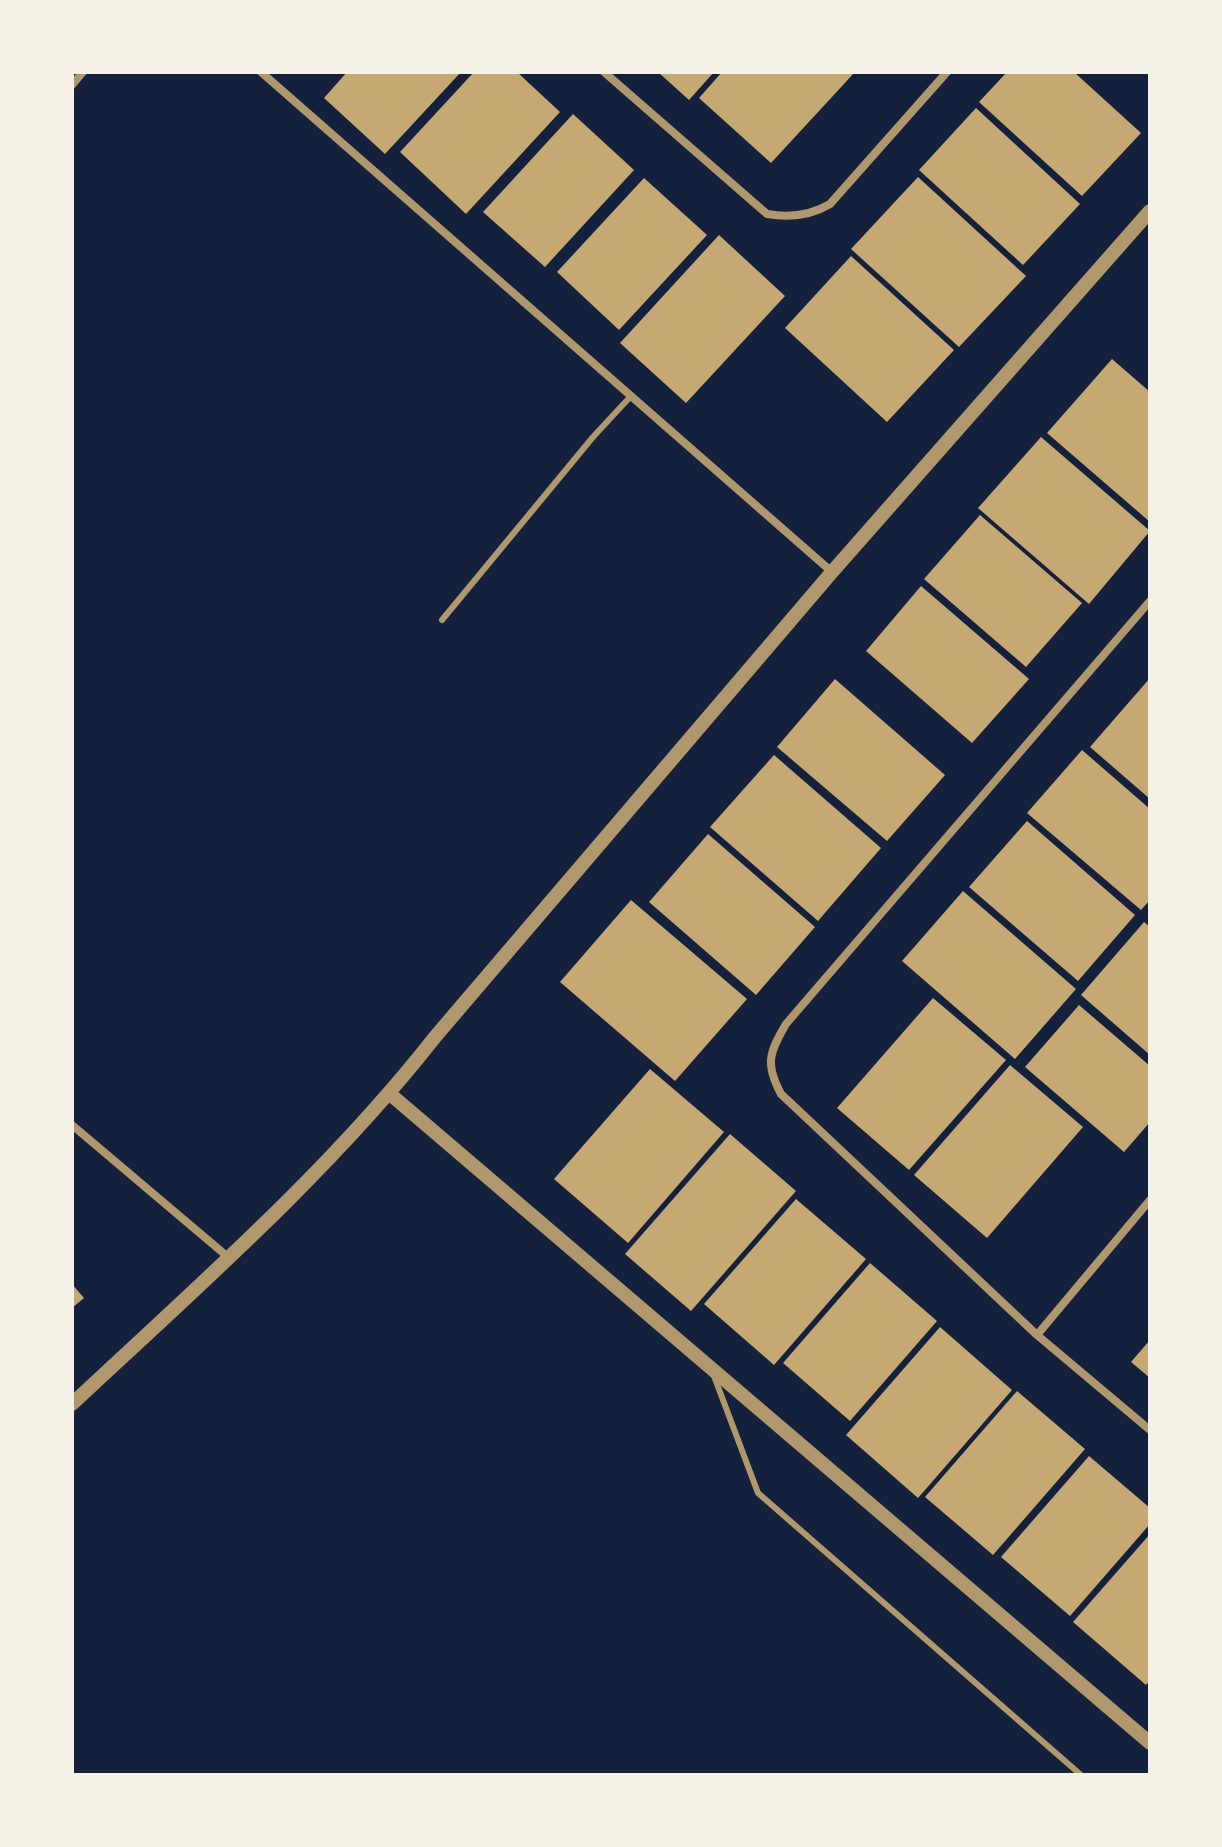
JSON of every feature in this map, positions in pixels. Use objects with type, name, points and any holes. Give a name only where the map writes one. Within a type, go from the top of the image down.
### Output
[{"type":"street","points":[[72,85],[83,72]]},
{"type":"street","points":[[261,72],[832,572]]},
{"type":"street","points":[[604,72],[767,214],[783,217],[818,212],[830,204],[947,72]]},
{"type":"street","points":[[72,1404],[313,1176],[390,1094],[435,1037],[832,572],[1150,211]]},
{"type":"street","points":[[1150,601],[786,1024],[770,1060],[772,1077],[781,1094],[1037,1335],[1150,1430]]},
{"type":"street","points":[[390,1094],[1150,1743]]},
{"type":"street","points":[[72,1125],[228,1257]]},
{"type":"street","points":[[1037,1335],[1150,1200]]},
{"type":"lane","points":[[442,620],[593,437],[631,396]]},
{"type":"lane","points":[[712,1369],[758,1493],[1081,1775]]},
{"type":"building","points":[[347,72],[461,72],[385,154],[324,98]]},
{"type":"building","points":[[474,72],[517,72],[560,112],[466,214],[400,152]]},
{"type":"building","points":[[658,72],[714,72],[689,100]]},
{"type":"building","points":[[722,72],[855,72],[771,163],[699,98]]},
{"type":"building","points":[[1007,72],[1074,72],[1141,133],[1082,196],[979,102]]},
{"type":"building","points":[[976,108],[1080,204],[1023,265],[919,170]]},
{"type":"building","points":[[573,114],[634,170],[545,267],[483,212]]},
{"type":"building","points":[[918,177],[1026,276],[959,347],[851,249]]},
{"type":"building","points":[[644,178],[707,235],[619,330],[557,272]]},
{"type":"building","points":[[719,235],[785,296],[686,403],[620,343]]},
{"type":"building","points":[[851,256],[954,350],[887,422],[785,328]]},
{"type":"building","points":[[1112,359],[1150,392],[1150,522],[1047,433]]},
{"type":"building","points":[[1041,437],[1150,531],[1089,604],[978,508]]},
{"type":"building","points":[[980,515],[1082,603],[1026,667],[924,579]]},
{"type":"building","points":[[921,586],[1029,679],[972,743],[866,651]]},
{"type":"building","points":[[1150,678],[1150,799],[1090,747]]},
{"type":"building","points":[[835,679],[945,775],[887,841],[777,747]]},
{"type":"building","points":[[1082,750],[1150,809],[1150,900],[1141,910],[1027,813]]},
{"type":"building","points":[[774,755],[881,848],[818,921],[710,827]]},
{"type":"building","points":[[1027,821],[1135,915],[1078,981],[969,887]]},
{"type":"building","points":[[708,834],[815,927],[756,995],[649,902]]},
{"type":"building","points":[[963,891],[1076,989],[1015,1059],[902,961]]},
{"type":"building","points":[[631,900],[747,999],[675,1081],[560,982]]},
{"type":"building","points":[[1144,922],[1150,927],[1150,1055],[1081,995]]},
{"type":"building","points":[[933,998],[1006,1060],[909,1170],[837,1108]]},
{"type":"building","points":[[1079,1005],[1150,1066],[1150,1122],[1124,1152],[1025,1067]]},
{"type":"building","points":[[1010,1065],[1083,1127],[987,1238],[914,1175]]},
{"type":"building","points":[[650,1069],[724,1132],[628,1243],[554,1179]]},
{"type":"building","points":[[730,1134],[796,1191],[691,1311],[625,1254]]},
{"type":"building","points":[[796,1199],[866,1259],[774,1365],[704,1304]]},
{"type":"building","points":[[870,1263],[937,1321],[850,1421],[783,1363]]},
{"type":"building","points":[[72,1284],[84,1298],[72,1308]]},
{"type":"building","points":[[940,1327],[1012,1390],[918,1498],[846,1435]]},
{"type":"building","points":[[1150,1340],[1150,1378],[1131,1362]]},
{"type":"building","points":[[1017,1391],[1085,1449],[993,1555],[925,1497]]},
{"type":"building","points":[[1089,1456],[1150,1508],[1150,1524],[1070,1616],[1001,1557]]},
{"type":"building","points":[[1150,1534],[1150,1680],[1146,1685],[1073,1622]]}]
